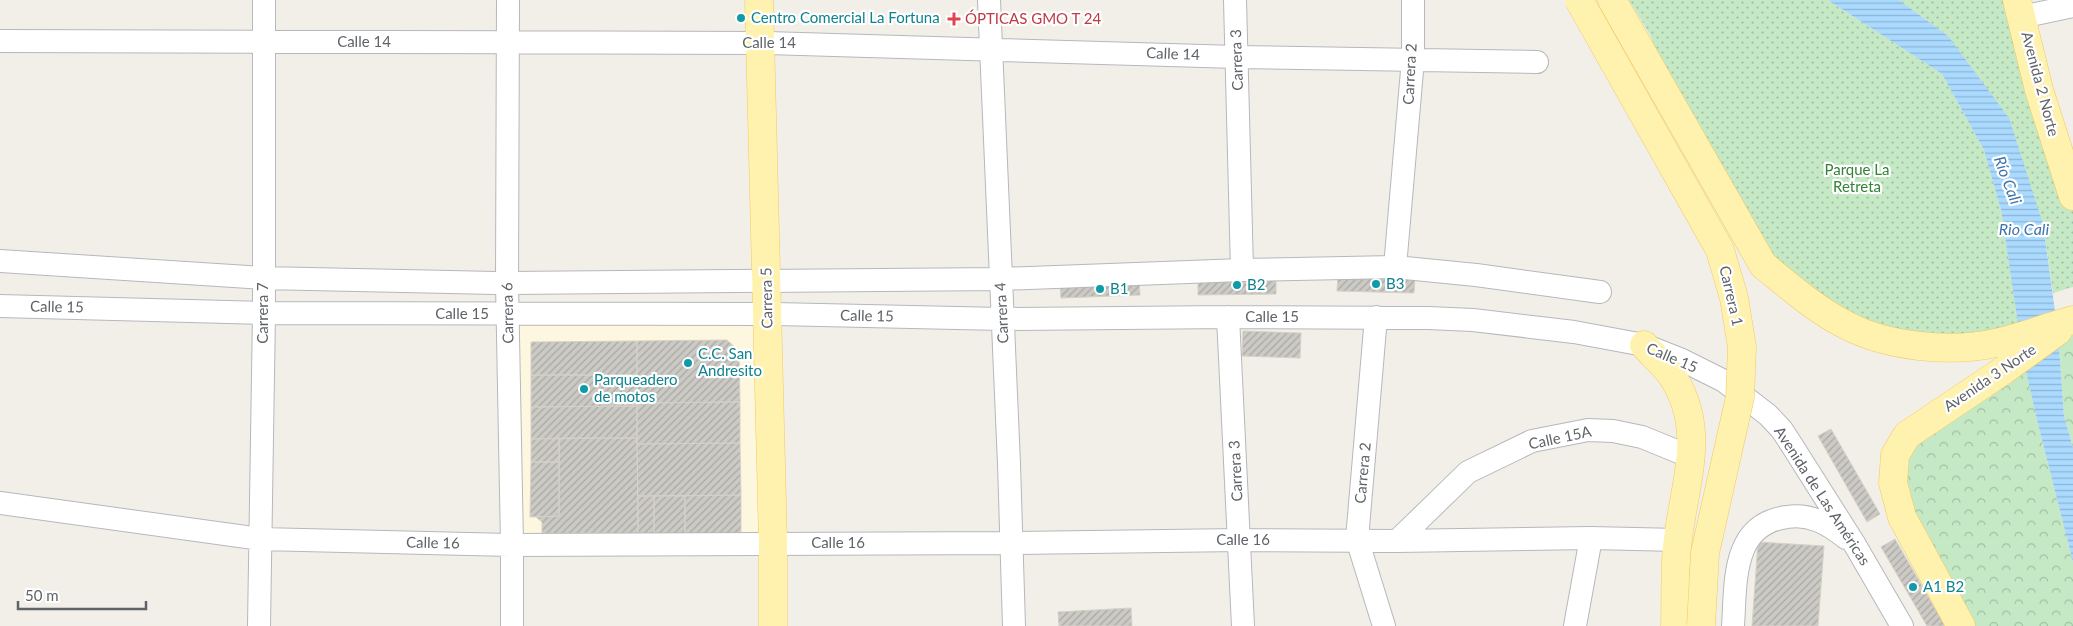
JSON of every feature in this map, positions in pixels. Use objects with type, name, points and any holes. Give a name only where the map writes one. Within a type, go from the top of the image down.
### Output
[{"type":"main road","name":"Carrera 5","points":[[758,0],[773,543],[773,626]]},
{"type":"main road","name":"Carrera 1","points":[[1579,0],[1720,250],[1734,298],[1742,347],[1740,397],[1705,553],[1701,626]]},
{"type":"main road","points":[[1612,0],[1763,265],[1795,291],[1847,326],[1904,344],[1954,347],[1995,343],[2073,320]]},
{"type":"main road","name":"Avenida 2 Norte","points":[[2017,6],[2040,90],[2073,196]]},
{"type":"main road","name":"Avenida 3 Norte","points":[[1961,626],[1902,517],[1893,483],[1895,455],[1907,435],[2004,370],[2073,320]]},
{"type":"main road","points":[[1644,345],[1670,373],[1684,401],[1691,423],[1690,458],[1678,540],[1675,626]]},
{"type":"street","name":"Carrera 7","points":[[259,626],[264,313],[264,0]]},
{"type":"street","name":"Carrera 6","points":[[508,0],[507,283],[509,314],[512,626]]},
{"type":"street","name":"Carrera 4","points":[[989,0],[1014,626]]},
{"type":"street","name":"Carrera 3","points":[[1235,0],[1242,270]]},
{"type":"street","name":"Carrera 2","points":[[1395,267],[1412,59],[1412,0]]},
{"type":"street","points":[[2017,6],[2073,6]]},
{"type":"street","name":"Calle 14","points":[[0,41],[760,43],[991,48],[1237,57],[1537,62]]},
{"type":"street","name":"Calle 15","points":[[0,262],[263,278],[507,283],[1000,279],[1242,270],[1395,267],[1476,275],[1600,292]]},
{"type":"street","name":"Calle 15","points":[[0,306],[264,313],[767,314],[1002,319],[1228,316],[1473,320],[1574,332],[1644,345],[1682,360],[1724,381]]},
{"type":"street","name":"Carrera 3","points":[[1228,316],[1243,626]]},
{"type":"street","name":"Carrera 2","points":[[1376,317],[1357,539],[1384,626]]},
{"type":"street","name":"Avenida de Las Américas","points":[[1724,381],[1768,415],[1782,430],[1855,545],[1902,626]]},
{"type":"street","name":"Calle 15A","points":[[1397,541],[1468,472],[1532,442],[1588,430],[1612,430],[1642,437],[1690,458]]},
{"type":"street","name":"Calle 16","points":[[0,503],[261,539],[512,545],[1012,543],[1357,539],[1397,541],[1591,538],[1678,540]]},
{"type":"street","points":[[1733,626],[1739,560],[1744,546],[1753,532],[1762,524],[1777,518],[1804,516],[1831,526],[1855,545]]},
{"type":"street","points":[[1575,626],[1591,538]]},
{"type":"shaded area","points":[[513,317],[756,318],[761,542],[514,544]]},
{"type":"green space","name":"Parque La Retreta","points":[[1629,0],[1828,0],[1942,74],[1984,150],[2001,210],[2020,333],[1932,346],[1795,291],[1695,147],[1650,35]]},
{"type":"green space","points":[[1899,0],[2012,0],[2073,196],[2073,287],[2053,293],[2043,224],[1948,36]]},
{"type":"green space","points":[[2073,324],[2073,448],[2064,416],[2058,333]]},
{"type":"green space","points":[[2024,362],[2073,562],[2073,626],[1961,626],[1902,517],[1895,455]]},
{"type":"water","name":"Rio Cali","points":[[1828,0],[1899,0],[1948,36],[2009,118],[2043,224],[2058,333],[2064,416],[2073,448],[2073,562],[2024,363],[2001,210],[1984,150],[1942,74]]},
{"type":"building","name":"B3","points":[[1338,274],[1415,276],[1414,293],[1337,291]]},
{"type":"building","name":"B2","points":[[1276,276],[1276,294],[1198,295],[1198,277]]},
{"type":"building","name":"B1","points":[[1139,280],[1140,295],[1061,298],[1060,283]]},
{"type":"building","points":[[1243,331],[1301,333],[1300,358],[1242,356]]},
{"type":"building","name":"C.C. San Andresito","points":[[727,340],[739,351],[740,402],[637,403],[637,341]]},
{"type":"building","points":[[637,341],[637,375],[531,375],[531,342]]},
{"type":"building","name":"Parqueadero de motos","points":[[531,375],[637,375],[637,406],[531,407]]},
{"type":"building","points":[[740,402],[740,443],[637,444],[637,403]]},
{"type":"building","points":[[637,406],[637,438],[531,439],[531,407]]},
{"type":"building","points":[[1831,429],[1880,514],[1867,522],[1818,436]]},
{"type":"building","points":[[559,438],[637,438],[638,543],[608,542],[608,533],[581,533],[581,543],[542,542],[542,522],[536,517],[559,516]]},
{"type":"building","points":[[559,438],[559,462],[531,462],[531,439]]},
{"type":"building","points":[[740,443],[741,495],[638,496],[637,444]]},
{"type":"building","points":[[531,462],[559,462],[559,516],[530,517]]},
{"type":"building","points":[[741,495],[741,542],[685,543],[685,496]]},
{"type":"building","points":[[638,496],[654,496],[654,543],[638,543]]},
{"type":"building","points":[[654,496],[685,496],[685,543],[654,543]]},
{"type":"building","name":"A1 B2","points":[[1895,539],[1945,626],[1927,626],[1881,547]]},
{"type":"building","points":[[1758,542],[1824,546],[1818,626],[1752,626]]},
{"type":"building","points":[[1131,608],[1132,626],[1059,626],[1058,612]]},
{"type":"place","name":"Centro Comercial La Fortuna","points":[[741,18]]},
{"type":"place","name":"ÓPTICAS GMO T 24","points":[[954,19]]},
{"type":"place","name":"B3","points":[[1376,284]]},
{"type":"place","name":"B2","points":[[1237,285]]},
{"type":"place","name":"B1","points":[[1100,289]]},
{"type":"place","name":"C.C. San Andresito","points":[[688,363]]},
{"type":"place","name":"Parqueadero de motos","points":[[584,389]]},
{"type":"place","name":"A1 B2","points":[[1913,587]]},
{"type":"water label","name":"Río Cali","points":[[2008,180]]}]
